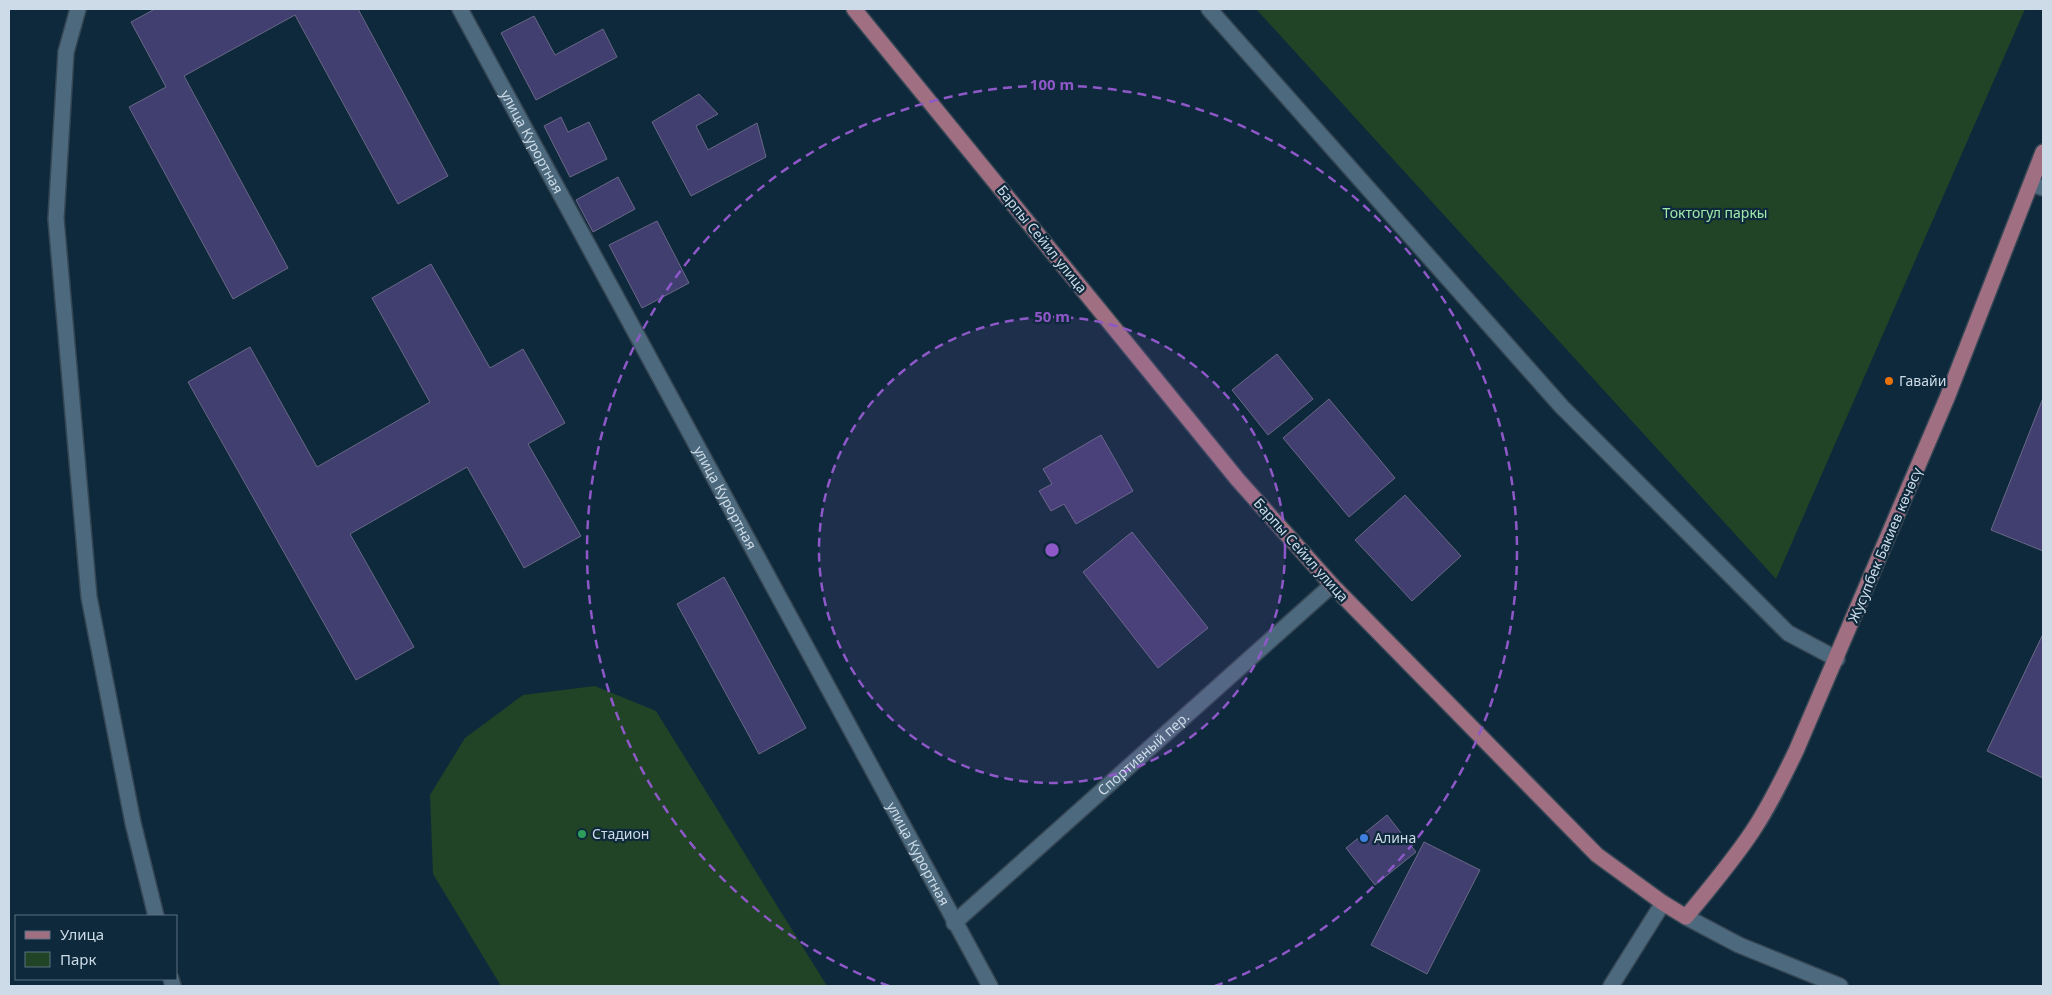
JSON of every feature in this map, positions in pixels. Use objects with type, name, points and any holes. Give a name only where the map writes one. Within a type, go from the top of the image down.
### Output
[{"type":"main road","name":"Барпы Сейил улица","points":[[855,9],[1238,480],[1332,585],[1597,855],[1663,903],[1686,917]]},
{"type":"main road","name":"Жусупбек Бакиев көчөсү","points":[[1686,917],[1753,832],[1796,751],[1837,659],[2037,186],[2043,152]]},
{"type":"street","points":[[78,9],[66,52],[56,219],[90,597],[133,823],[156,915]]},
{"type":"street","name":"улица Курортная","points":[[460,9],[954,923],[990,986]]},
{"type":"street","points":[[1209,9],[1562,407],[1788,633],[1837,659]]},
{"type":"street","name":"Спортивный пер.","points":[[954,923],[1332,585]]},
{"type":"street","points":[[1611,986],[1663,903]]},
{"type":"street","name":"Барпы Сейил улица","points":[[1686,917],[1739,946],[1840,986]]},
{"type":"green space","name":"Токтогул паркы","points":[[1256,9],[2025,9],[1776,579]]},
{"type":"green space","name":"Стадион","points":[[595,686],[656,711],[827,986],[501,986],[433,874],[430,795],[465,738],[523,695]]},
{"type":"building","points":[[155,9],[358,9],[448,176],[398,204],[295,15],[184,76],[288,268],[233,299],[129,107],[166,87],[131,22]]},
{"type":"building","points":[[534,16],[555,55],[603,29],[617,57],[536,100],[501,33]]},
{"type":"building","points":[[699,94],[718,114],[696,126],[708,150],[757,123],[766,157],[691,196],[652,122]]},
{"type":"building","points":[[561,117],[568,132],[589,122],[607,159],[570,177],[544,126]]},
{"type":"building","points":[[618,177],[635,209],[593,232],[576,200]]},
{"type":"building","points":[[657,221],[689,283],[642,308],[609,245]]},
{"type":"building","points":[[431,264],[490,368],[523,349],[565,423],[528,444],[581,536],[524,568],[467,467],[350,534],[414,647],[356,680],[188,382],[250,347],[317,467],[430,402],[372,298]]},
{"type":"building","points":[[1277,354],[1313,399],[1268,435],[1232,390]]},
{"type":"building","points":[[2043,398],[2043,551],[1991,530]]},
{"type":"building","points":[[1329,399],[1395,478],[1349,517],[1283,438]]},
{"type":"building","points":[[1101,435],[1133,491],[1076,524],[1064,504],[1051,511],[1039,491],[1052,484],[1043,469]]},
{"type":"building","points":[[1405,495],[1461,556],[1412,601],[1355,540]]},
{"type":"building","points":[[1132,532],[1208,628],[1158,668],[1083,572]]},
{"type":"building","points":[[724,577],[806,728],[759,754],[677,604]]},
{"type":"building","points":[[2043,634],[2043,778],[1987,751]]},
{"type":"building","points":[[1387,815],[1416,852],[1375,885],[1346,848]]},
{"type":"building","points":[[1424,842],[1480,870],[1427,974],[1371,945]]},
{"type":"place","name":"Гавайи","points":[[1889,381]]},
{"type":"place","name":"Стадион","points":[[582,834]]},
{"type":"place","name":"Алина","points":[[1364,838]]}]
